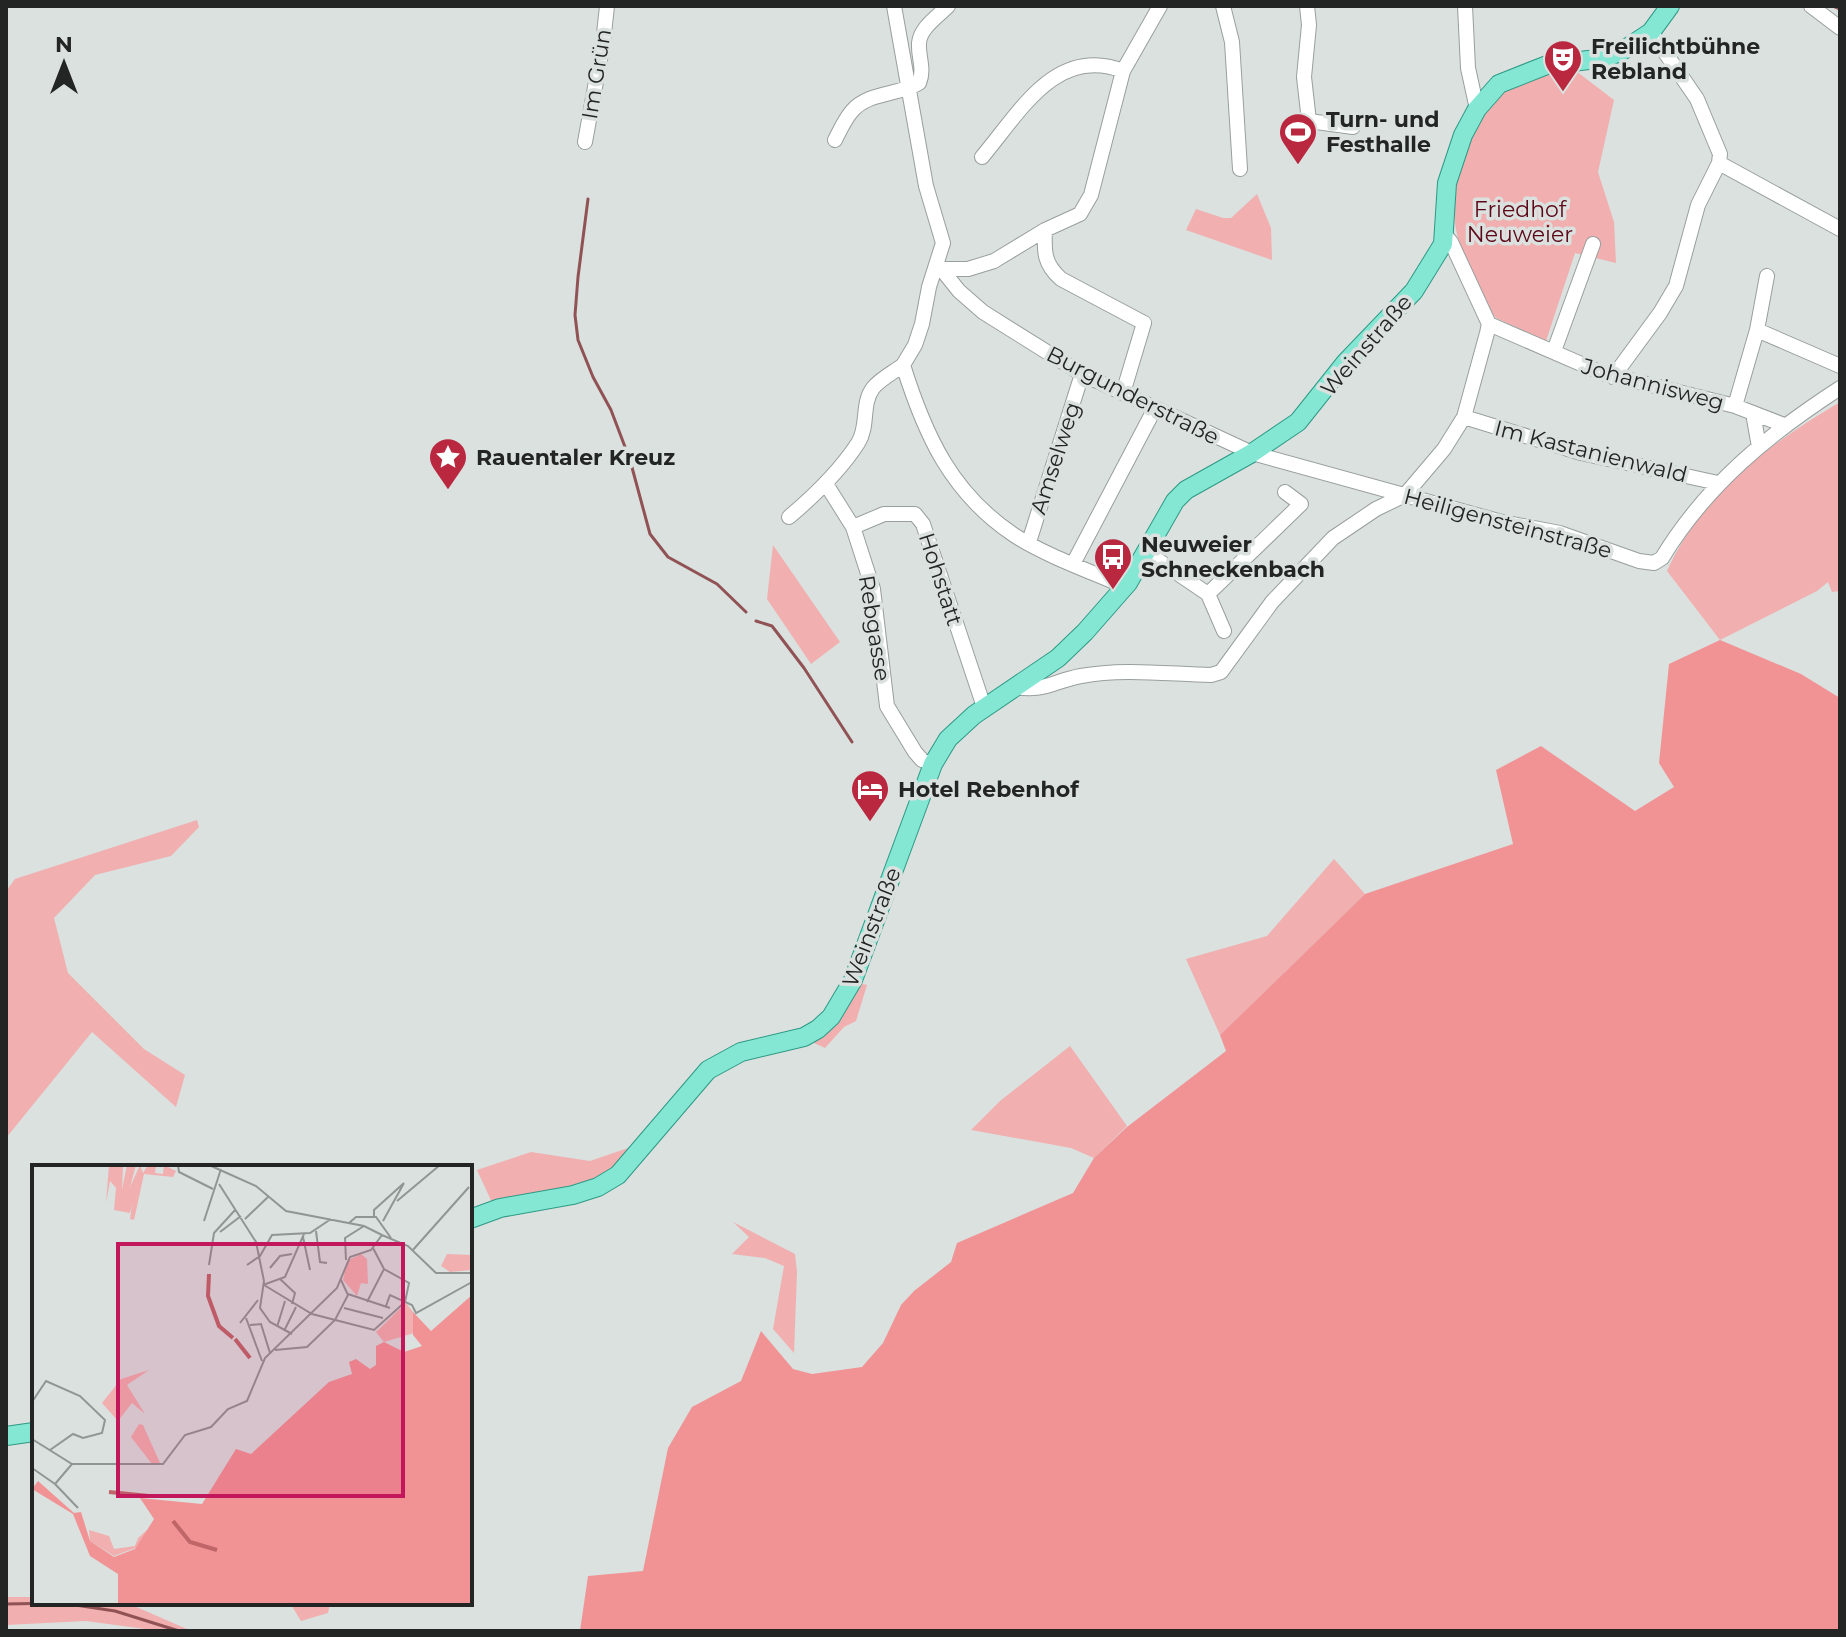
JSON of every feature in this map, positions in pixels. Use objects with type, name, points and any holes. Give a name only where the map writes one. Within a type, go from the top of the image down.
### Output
[{"type":"main road","name":"Weinstraße","points":[[472,1218],[500,1208],[573,1195],[598,1187],[618,1175],[708,1070],[741,1052],[804,1037],[831,1017],[853,980],[933,764],[948,739],[984,707],[1058,658],[1126,587],[1175,501],[1186,490],[1252,453],[1298,422],[1345,363],[1414,291],[1436,259],[1445,235],[1445,199],[1452,162],[1477,109],[1499,84],[1547,65],[1605,58],[1637,43],[1651,32],[1670,6]]},
{"type":"main road","points":[[6,1436],[32,1432]]},
{"type":"street","name":"Im Grün","points":[[585,142],[607,6]]},
{"type":"street","points":[[789,517],[826,484],[860,441],[867,401],[874,387],[903,365],[915,345],[929,287],[940,270],[943,243],[926,186],[894,6]]},
{"type":"street","points":[[835,140],[849,114],[858,105],[919,83],[922,75],[919,43],[922,32],[948,6]]},
{"type":"street","points":[[940,270],[968,269],[994,261],[1045,230],[1080,214],[1091,195],[1123,71],[1160,6]]},
{"type":"street","points":[[1223,6],[1232,42],[1240,169]]},
{"type":"street","points":[[1307,6],[1309,25],[1304,77],[1309,121],[1353,127]]},
{"type":"street","points":[[1465,6],[1468,68],[1477,109]]},
{"type":"street","points":[[1811,6],[1840,28]]},
{"type":"street","points":[[1613,377],[1676,286],[1698,205],[1719,163],[1720,154],[1697,99],[1651,32]]},
{"type":"street","points":[[982,157],[1049,79],[1074,66],[1096,63],[1123,71]]},
{"type":"street","points":[[1719,163],[1840,229]]},
{"type":"street","points":[[1045,230],[1044,255],[1049,269],[1061,279],[1144,323],[1123,393]]},
{"type":"street","points":[[1405,495],[1444,449],[1464,417],[1489,324],[1445,235]]},
{"type":"street","name":"Johannisweg","points":[[1554,351],[1593,244]]},
{"type":"street","name":"Burgunderstraße","points":[[940,270],[983,312],[1082,374],[1252,453]]},
{"type":"street","points":[[1735,406],[1757,330],[1767,276]]},
{"type":"street","name":"Johannisweg","points":[[1489,324],[1613,377],[1735,406],[1784,425]]},
{"type":"street","points":[[1757,330],[1840,366]]},
{"type":"street","points":[[903,365],[921,420],[947,468],[982,511],[1017,537],[1126,587]]},
{"type":"street","name":"Amselweg","points":[[1029,542],[1082,374]]},
{"type":"street","name":"Heiligensteinstraße","points":[[1252,453],[1502,522],[1560,533],[1639,561],[1654,563],[1662,558],[1718,483],[1784,425],[1840,388]]},
{"type":"street","points":[[1073,564],[1154,410]]},
{"type":"street","name":"Johannisweg","points":[[1753,413],[1759,447]]},
{"type":"street","name":"Im Kastanienwald","points":[[1464,417],[1581,453],[1718,483]]},
{"type":"street","name":"Rebgasse","points":[[826,484],[853,527],[873,589],[887,706],[915,752],[922,760],[933,764]]},
{"type":"street","points":[[1208,594],[1301,504],[1285,492]]},
{"type":"street","name":"Weinstraße","points":[[1015,687],[1034,690],[1081,676],[1139,672],[1211,675],[1221,672],[1272,602],[1333,538],[1376,509],[1405,495]]},
{"type":"street","name":"Hohstatt","points":[[853,527],[884,514],[915,514],[923,524],[984,707]]},
{"type":"street","points":[[1146,552],[1208,594],[1224,631]]},
{"type":"green space","name":"Friedhof Neuweier","points":[[1572,68],[1614,100],[1598,172],[1614,222],[1616,263],[1575,253],[1546,341],[1496,318],[1488,309],[1457,234],[1455,193],[1458,170],[1474,127],[1501,93],[1518,82]]},
{"type":"green space","points":[[1257,194],[1271,228],[1272,260],[1186,230],[1196,209],[1231,218]]},
{"type":"green space","points":[[1840,402],[1840,591],[1832,592],[1828,582],[1817,591],[1720,640],[1667,571],[1699,517],[1740,473],[1788,435]]},
{"type":"green space","points":[[773,545],[840,642],[811,664],[767,599]]},
{"type":"green space","points":[[197,820],[199,827],[171,856],[95,875],[54,918],[68,973],[144,1049],[185,1075],[176,1107],[92,1032],[6,1138],[6,891],[15,879]]},
{"type":"green space","points":[[1334,859],[1365,894],[1220,1035],[1186,959],[1267,936]]},
{"type":"green space","points":[[858,983],[867,985],[856,1021],[844,1027],[825,1048],[812,1042],[823,1037]]},
{"type":"green space","points":[[1070,1046],[1127,1126],[1094,1158],[1071,1148],[971,1130],[1000,1101]]},
{"type":"green space","points":[[637,1145],[601,1177],[494,1207],[477,1170],[531,1152],[590,1161]]},
{"type":"green space","points":[[733,1222],[795,1254],[794,1353],[773,1329],[784,1266],[765,1258],[732,1254],[749,1237]]},
{"type":"green space","points":[[6,1597],[32,1597],[32,1605],[132,1605],[187,1629],[160,1631],[86,1621],[6,1625]]},
{"type":"green space","points":[[291,1605],[330,1605],[328,1613],[301,1621]]},
{"type":"shaded area","points":[[1720,640],[1801,674],[1840,698],[1840,1631],[580,1631],[588,1576],[643,1571],[668,1448],[692,1407],[741,1381],[761,1331],[793,1369],[812,1374],[862,1367],[883,1343],[901,1305],[951,1262],[957,1243],[1073,1193],[1094,1158],[1127,1127],[1226,1051],[1220,1035],[1365,894],[1513,844],[1496,770],[1541,746],[1635,811],[1674,787],[1659,763],[1669,664]]},
{"type":"waterway","points":[[1833,6],[1840,9]]},
{"type":"waterway","points":[[588,199],[575,315],[578,340],[611,410],[630,460],[650,534],[668,557],[717,584],[746,612]]},
{"type":"waterway","points":[[756,621],[772,626],[804,668],[852,742]]},
{"type":"waterway","points":[[6,1604],[32,1604]]},
{"type":"waterway","points":[[75,1605],[115,1611],[179,1631]]},
{"type":"place","name":"Freilichtbühne Rebland","points":[[1563,93]]},
{"type":"place","name":"Turn- und Festhalle","points":[[1298,166]]},
{"type":"place","name":"Rauentaler Kreuz","points":[[448,491]]},
{"type":"place","name":"Neuweier Schneckenbach","points":[[1113,591]]},
{"type":"place","name":"Hotel Rebenhof","points":[[870,823]]}]
